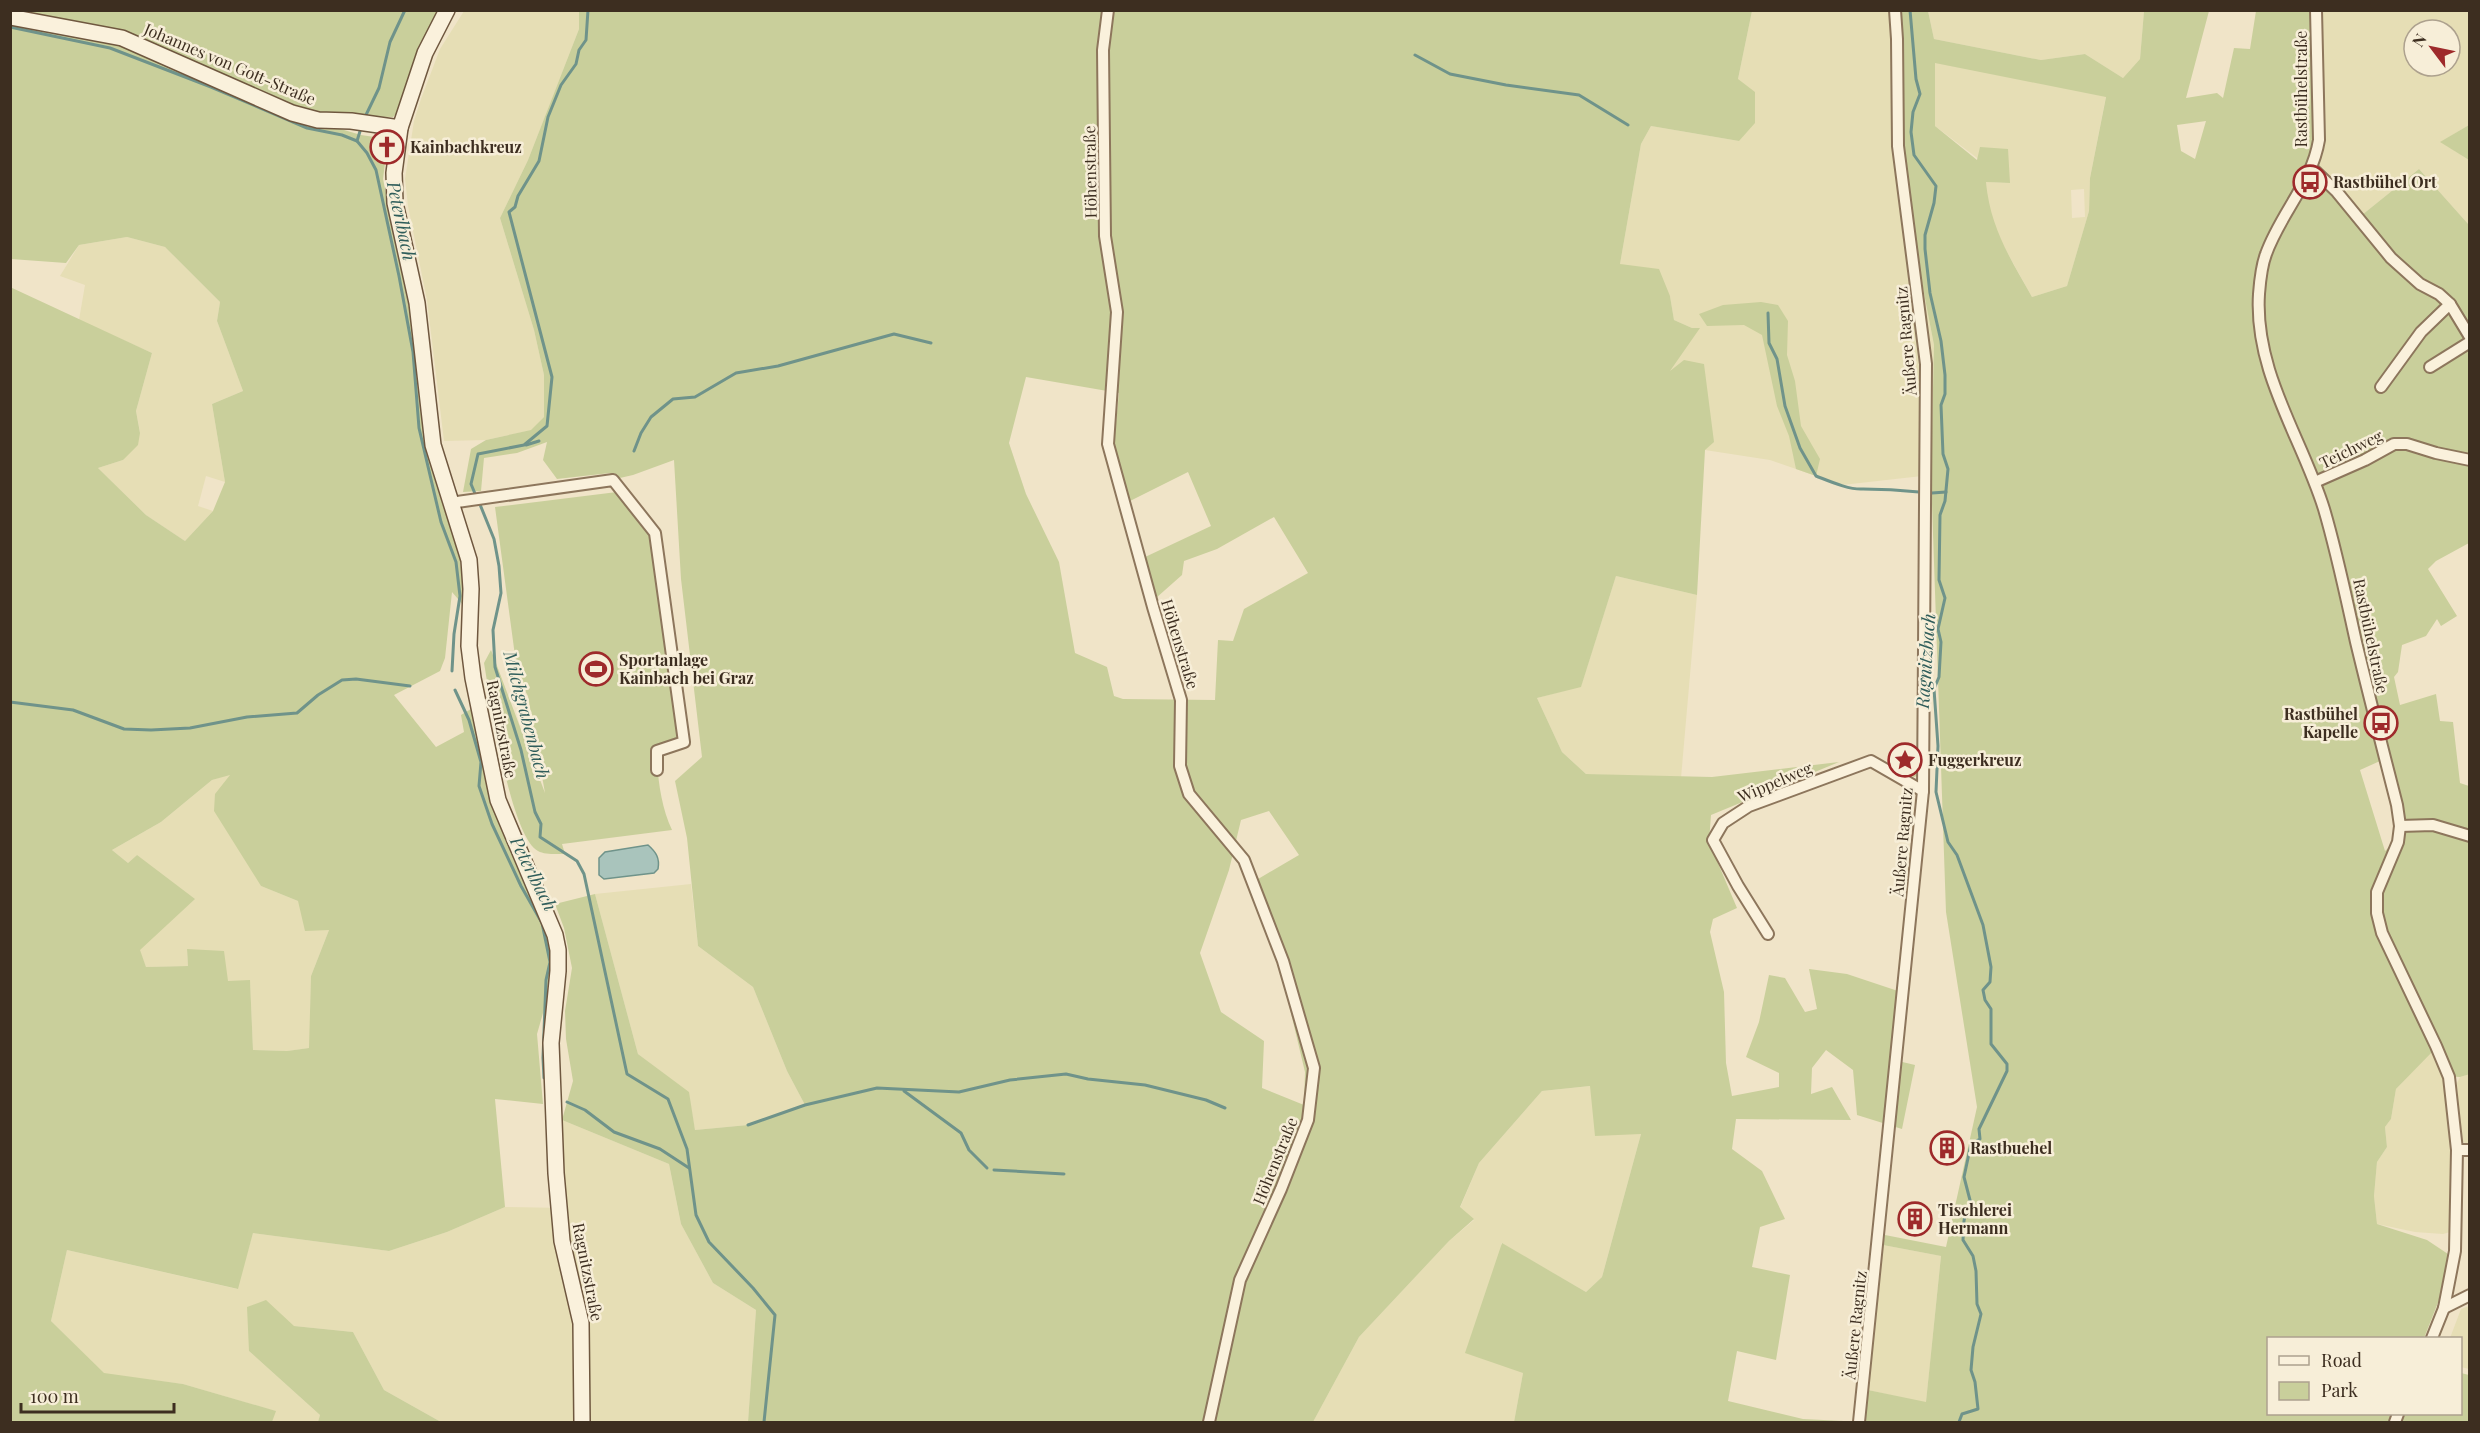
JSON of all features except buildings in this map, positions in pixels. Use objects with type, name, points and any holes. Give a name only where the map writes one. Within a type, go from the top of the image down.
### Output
[{"type":"main road","name":"Ragnitzstraße","points":[[447,10],[425,53],[400,128],[394,173],[395,202],[417,303],[433,445],[469,560],[470,657],[498,800],[555,935],[558,950],[551,1043],[554,1127],[562,1241],[581,1323],[582,1422]]},
{"type":"main road","name":"Johannes von Gott-Straße","points":[[10,18],[122,38],[292,113],[318,120],[351,121],[400,128]]},
{"type":"street","name":"Höhenstraße","points":[[1108,10],[1103,50],[1105,236],[1117,312],[1108,444],[1181,700],[1180,766],[1189,794],[1244,860],[1283,961],[1314,1068],[1308,1120],[1240,1280],[1209,1422]]},
{"type":"street","name":"Äußere Ragnitz","points":[[1859,1422],[1923,791],[1926,364],[1898,146],[1898,39],[1895,10]]},
{"type":"street","name":"Rastbühelstraße","points":[[2316,10],[2319,140],[2312,168],[2266,253],[2261,270],[2258,297],[2264,357],[2273,386],[2315,482],[2342,571],[2354,631],[2397,805],[2400,826],[2395,851],[2377,892],[2377,913],[2382,933],[2436,1046],[2448,1077],[2454,1105],[2457,1150],[2455,1251],[2444,1308],[2432,1337]]},
{"type":"street","name":"Rastbühelstraße","points":[[2312,168],[2337,192],[2391,258],[2420,284],[2439,294],[2451,304],[2469,339],[2430,367]]},
{"type":"street","points":[[2380,387],[2421,332],[2451,304]]},
{"type":"street","name":"Teichweg","points":[[2315,482],[2365,460],[2394,444],[2407,444],[2469,460]]},
{"type":"street","points":[[450,503],[613,480],[655,533],[684,742],[657,751],[657,770]]},
{"type":"street","name":"Wippelweg","points":[[1768,934],[1713,840],[1723,824],[1749,806],[1871,761],[1923,791]]},
{"type":"street","points":[[2400,826],[2433,825],[2469,836]]},
{"type":"street","points":[[2457,1150],[2469,1150]]},
{"type":"street","points":[[2444,1308],[2469,1295]]},
{"type":"shaded area","points":[[464,11],[579,11],[579,29],[528,160],[500,218],[534,330],[544,375],[544,417],[532,430],[486,440],[444,441],[427,300],[408,206],[405,179],[414,121],[421,99],[440,49]]},
{"type":"shaded area","points":[[1752,11],[1892,11],[1893,133],[1934,345],[1931,475],[1842,485],[1770,460],[1705,450],[1668,374],[1692,328],[1674,320],[1670,296],[1620,264],[1641,144],[1651,126],[1739,141],[1738,79]]},
{"type":"shaded area","points":[[1928,11],[2144,11],[2140,59],[2123,78],[2085,54],[2041,60],[1934,39]]},
{"type":"shaded area","points":[[2321,11],[2469,11],[2469,125],[2441,142],[2469,160],[2469,225],[2419,169],[2362,215],[2318,166],[2325,135]]},
{"type":"shaded area","points":[[1935,62],[2106,96],[2090,178],[2089,211],[2067,286],[2032,297],[1998,236],[1988,207],[1986,182],[2010,183],[1935,126]],"holes":[[[2084,189],[2085,217],[2072,218],[2071,190]]]},
{"type":"shaded area","points":[[127,237],[165,247],[220,302],[217,321],[243,391],[212,404],[225,482],[206,476],[198,506],[213,511],[185,541],[146,515],[98,468],[123,460],[140,432],[136,411],[152,353],[79,320],[85,285],[60,276],[79,245]]},
{"type":"shaded area","points":[[1616,576],[1697,595],[1681,778],[1586,774],[1562,752],[1537,698],[1581,686]]},
{"type":"shaded area","points":[[230,774],[261,886],[298,901],[329,930],[311,976],[310,1048],[287,1051],[253,1050],[250,981],[228,982],[187,949],[188,966],[146,967],[139,950],[137,855],[128,863],[112,850],[161,822],[212,780]]},
{"type":"shaded area","points":[[691,884],[698,946],[753,987],[787,1071],[805,1105],[748,1125],[695,1130],[688,1092],[638,1054],[595,894]]},
{"type":"shaded area","points":[[2433,1050],[2445,1083],[2453,1133],[2452,1222],[2450,1232],[2443,1234],[2415,1232],[2377,1224],[2374,1196],[2377,1162],[2387,1147],[2385,1127],[2391,1119],[2396,1089]]},
{"type":"shaded area","points":[[2469,1074],[2469,1146],[2461,1140],[2457,1083],[2460,1077]]},
{"type":"shaded area","points":[[1591,1086],[1641,1134],[1602,1277],[1586,1292],[1501,1243],[1523,1373],[1514,1422],[1313,1422],[1359,1337],[1449,1241],[1474,1220],[1460,1208],[1479,1163],[1542,1091]]},
{"type":"shaded area","points":[[562,1120],[669,1164],[681,1224],[713,1283],[756,1310],[748,1422],[441,1422],[384,1390],[353,1332],[294,1326],[249,1351],[320,1415],[318,1422],[272,1422],[275,1411],[183,1384],[104,1374],[51,1321],[67,1250],[237,1289],[253,1233],[389,1251],[447,1232],[505,1207],[565,1208]]},
{"type":"shaded area","points":[[1883,1245],[1941,1256],[1926,1403],[1868,1390]]},
{"type":"shaded area","points":[[2470,1306],[2469,1369],[2462,1367],[2462,1337],[2450,1337],[2461,1309]]},
{"type":"green space","points":[[11,11],[441,11],[398,112],[393,117],[293,115],[361,135],[388,139],[383,179],[413,327],[426,438],[439,493],[460,557],[464,606],[452,592],[445,658],[440,671],[394,695],[436,747],[464,732],[461,715],[471,709],[481,741],[494,805],[506,840],[521,869],[554,951],[553,978],[537,1034],[543,1104],[495,1099],[505,1207],[447,1232],[389,1251],[253,1233],[238,1289],[67,1250],[51,1321],[104,1373],[183,1384],[276,1411],[272,1422],[11,1422],[10,287],[152,353],[136,411],[140,433],[138,445],[123,460],[98,468],[146,515],[185,541],[213,511],[225,482],[212,404],[243,391],[217,321],[220,302],[165,247],[127,237],[79,245],[66,263],[11,259]],"holes":[[[230,775],[215,794],[214,811],[261,886],[298,901],[305,931],[329,930],[311,976],[309,1048],[287,1051],[253,1050],[250,980],[228,981],[224,951],[187,949],[188,966],[146,967],[140,950],[195,899],[137,855],[128,863],[112,850],[161,822],[212,780]]]},
{"type":"green space","points":[[579,11],[1752,11],[1738,79],[1755,92],[1755,123],[1739,141],[1651,126],[1641,144],[1620,264],[1659,269],[1670,296],[1674,320],[1692,328],[1700,328],[1670,371],[1684,360],[1704,364],[1714,442],[1705,450],[1697,595],[1616,576],[1581,687],[1537,698],[1562,752],[1586,774],[1712,777],[1839,762],[1711,815],[1709,842],[1737,908],[1713,919],[1710,932],[1724,992],[1726,1063],[1732,1096],[1779,1087],[1779,1073],[1746,1057],[1759,1022],[1769,975],[1785,978],[1805,1012],[1817,1009],[1809,969],[1847,974],[1901,992],[1894,1060],[1915,1065],[1902,1129],[1857,1115],[1853,1070],[1826,1050],[1812,1068],[1811,1094],[1832,1087],[1851,1120],[1736,1119],[1732,1149],[1762,1171],[1785,1219],[1760,1227],[1752,1267],[1790,1275],[1776,1360],[1737,1351],[1728,1401],[1803,1419],[1864,1422],[1514,1422],[1523,1373],[1465,1353],[1502,1243],[1586,1292],[1602,1277],[1641,1134],[1595,1136],[1590,1086],[1542,1091],[1479,1163],[1460,1207],[1474,1219],[1449,1241],[1359,1337],[1313,1422],[748,1422],[756,1310],[713,1283],[681,1224],[669,1164],[562,1120],[573,1081],[566,1039],[565,1011],[572,968],[564,928],[555,904],[595,894],[638,1054],[689,1092],[695,1130],[748,1125],[805,1105],[787,1071],[753,987],[698,946],[687,838],[675,781],[702,757],[681,579],[674,460],[633,475],[611,480],[610,473],[557,479],[543,460],[547,442],[517,453],[484,458],[481,491],[463,492],[471,449],[486,440],[531,430],[544,417],[544,375],[534,330],[500,218],[528,160],[579,29]],"holes":[[[1026,377],[1119,393],[1114,443],[1128,502],[1188,472],[1211,526],[1143,558],[1156,598],[1182,575],[1184,561],[1217,549],[1274,517],[1308,573],[1244,609],[1233,641],[1218,640],[1215,700],[1123,699],[1114,696],[1107,667],[1075,653],[1059,562],[1026,494],[1009,443]],[[1269,811],[1299,855],[1253,882],[1275,946],[1305,1072],[1304,1105],[1262,1088],[1264,1041],[1221,1012],[1200,953],[1229,870],[1241,820]]]},
{"type":"green space","points":[[1892,11],[1928,11],[1934,39],[2041,60],[2085,54],[2123,78],[2140,59],[2144,11],[2209,11],[2186,98],[2217,93],[2223,98],[2234,48],[2250,49],[2256,11],[2321,11],[2325,135],[2318,166],[2362,215],[2419,169],[2469,225],[2469,543],[2436,561],[2428,569],[2457,616],[2441,626],[2437,619],[2426,636],[2402,645],[2398,672],[2394,677],[2400,705],[2436,694],[2440,721],[2453,722],[2460,783],[2469,786],[2470,1074],[2460,1077],[2443,1076],[2433,1051],[2396,1089],[2391,1119],[2385,1127],[2387,1147],[2377,1162],[2374,1196],[2377,1224],[2427,1240],[2448,1254],[2439,1300],[2424,1337],[2267,1337],[2267,1415],[2462,1415],[2462,1373],[2469,1375],[2469,1422],[1864,1422],[1868,1390],[1926,1402],[1941,1256],[1883,1245],[1885,1235],[1946,1247],[1977,1107],[1946,912],[1931,475],[1934,345],[1893,133]],"holes":[[[1935,63],[2106,97],[2090,178],[2089,211],[2067,286],[2032,297],[2002,242],[1992,213],[1986,182],[2010,183],[2008,149],[1980,147],[1977,160],[1935,126]],[[2206,121],[2195,159],[2181,151],[2177,125]],[[2320,477],[2347,574],[2357,620],[2350,621],[2336,566]],[[2380,761],[2395,821],[2391,843],[2385,851],[2360,770]]]},
{"type":"green space","points":[[2469,125],[2469,160],[2440,142]]},
{"type":"green space","points":[[1761,302],[1778,305],[1788,321],[1787,355],[1795,381],[1801,426],[1820,459],[1816,476],[1796,469],[1789,436],[1777,406],[1762,335],[1744,325],[1707,326],[1699,314],[1723,305]]},
{"type":"green space","name":"Sportanlage Kainbach bei Graz","points":[[617,492],[650,526],[684,742],[657,751],[660,791],[672,830],[562,844],[565,854],[544,853],[538,851],[528,840],[510,794],[496,733],[484,663],[491,650],[545,793],[528,696],[518,678],[495,507]]},
{"type":"green space","points":[[1909,756],[1917,760],[1917,776],[1914,777],[1894,767]]},
{"type":"green space","points":[[266,1300],[294,1326],[353,1332],[384,1390],[441,1422],[318,1422],[320,1415],[249,1351],[247,1307]]},
{"type":"water","points":[[648,845],[658,858],[658,869],[654,873],[604,879],[599,875],[599,858],[605,852]]},
{"type":"waterway","points":[[365,117],[379,88],[390,42],[405,10]]},
{"type":"waterway","name":"Milchgrabenbach","points":[[476,496],[471,484],[478,454],[524,445],[547,426],[552,377],[509,212],[515,207],[518,196],[539,161],[548,117],[561,85],[576,64],[579,50],[586,40],[588,10]]},
{"type":"waterway","name":"Ragnitzbach","points":[[1910,10],[1916,79],[1920,94],[1913,112],[1911,132],[1914,155],[1936,186],[1925,235],[1925,249],[1930,293],[1941,341],[1945,375],[1945,394],[1941,405],[1943,454],[1948,469],[1945,501],[1940,515],[1939,580],[1945,598],[1938,629],[1941,642],[1939,677],[1934,689],[1938,746],[1936,792],[1948,842],[1957,855],[1983,925],[1991,967],[1990,982],[1983,990],[1985,1000],[1991,1009],[1991,1044],[2007,1064],[2007,1071],[1979,1129],[1980,1139],[1971,1144],[1964,1177],[1971,1204],[1966,1210],[1963,1240],[1973,1256],[1977,1304],[1981,1314],[1973,1347],[1971,1370],[1975,1382],[1978,1409],[1962,1414],[1959,1422]]},
{"type":"waterway","name":"Peterlbach","points":[[10,27],[110,48],[211,87],[307,128],[342,135],[357,141],[367,153],[376,170],[399,276],[413,352],[419,428],[441,522],[456,562],[460,596],[454,634],[452,671]]},
{"type":"waterway","points":[[1415,55],[1450,74],[1506,85],[1579,95],[1628,125]]},
{"type":"waterway","points":[[357,141],[361,128]]},
{"type":"waterway","points":[[1768,313],[1769,343],[1777,359],[1785,406],[1800,448],[1816,476],[1857,489],[1919,492]]},
{"type":"waterway","points":[[634,451],[651,417],[673,399],[695,397],[736,373],[778,366],[894,334],[931,343]]},
{"type":"waterway","name":"Milchgrabenbach","points":[[526,445],[539,441]]},
{"type":"waterway","points":[[1932,493],[1946,492]]},
{"type":"waterway","name":"Milchgrabenbach","points":[[479,502],[494,539],[499,566],[501,593],[493,630],[495,667],[521,750],[535,812],[541,824],[540,837],[577,861],[584,874],[627,1074],[668,1099],[687,1149],[696,1215],[709,1242],[775,1315],[764,1422]]},
{"type":"waterway","points":[[10,702],[73,710],[124,729],[151,730],[190,728],[247,717],[297,713],[318,695],[342,680],[356,679],[410,686]]},
{"type":"waterway","name":"Peterlbach","points":[[455,690],[469,720],[481,762],[479,786],[492,824],[521,886],[542,923],[550,962],[546,980],[544,1078]]},
{"type":"waterway","points":[[748,1125],[805,1105],[877,1088],[959,1092],[1010,1080],[1066,1074],[1088,1079],[1145,1085],[1206,1100],[1225,1108]]},
{"type":"waterway","points":[[904,1091],[961,1133],[969,1150],[987,1168]]},
{"type":"waterway","name":"Peterlbach","points":[[567,1102],[585,1110],[614,1132],[660,1149],[689,1168]]},
{"type":"waterway","points":[[994,1170],[1064,1174]]},
{"type":"place","name":"Kainbachkreuz","points":[[387,147]]},
{"type":"place","name":"Rastbühel Ort","points":[[2310,182]]},
{"type":"place","name":"Sportanlage Kainbach bei Graz","points":[[596,669]]},
{"type":"place","name":"Rastbühel Kapelle","points":[[2381,723]]},
{"type":"place","name":"Fuggerkreuz","points":[[1905,760]]},
{"type":"place","name":"Rastbuehel","points":[[1947,1148]]},
{"type":"place","name":"Tischlerei Hermann","points":[[1915,1219]]}]
